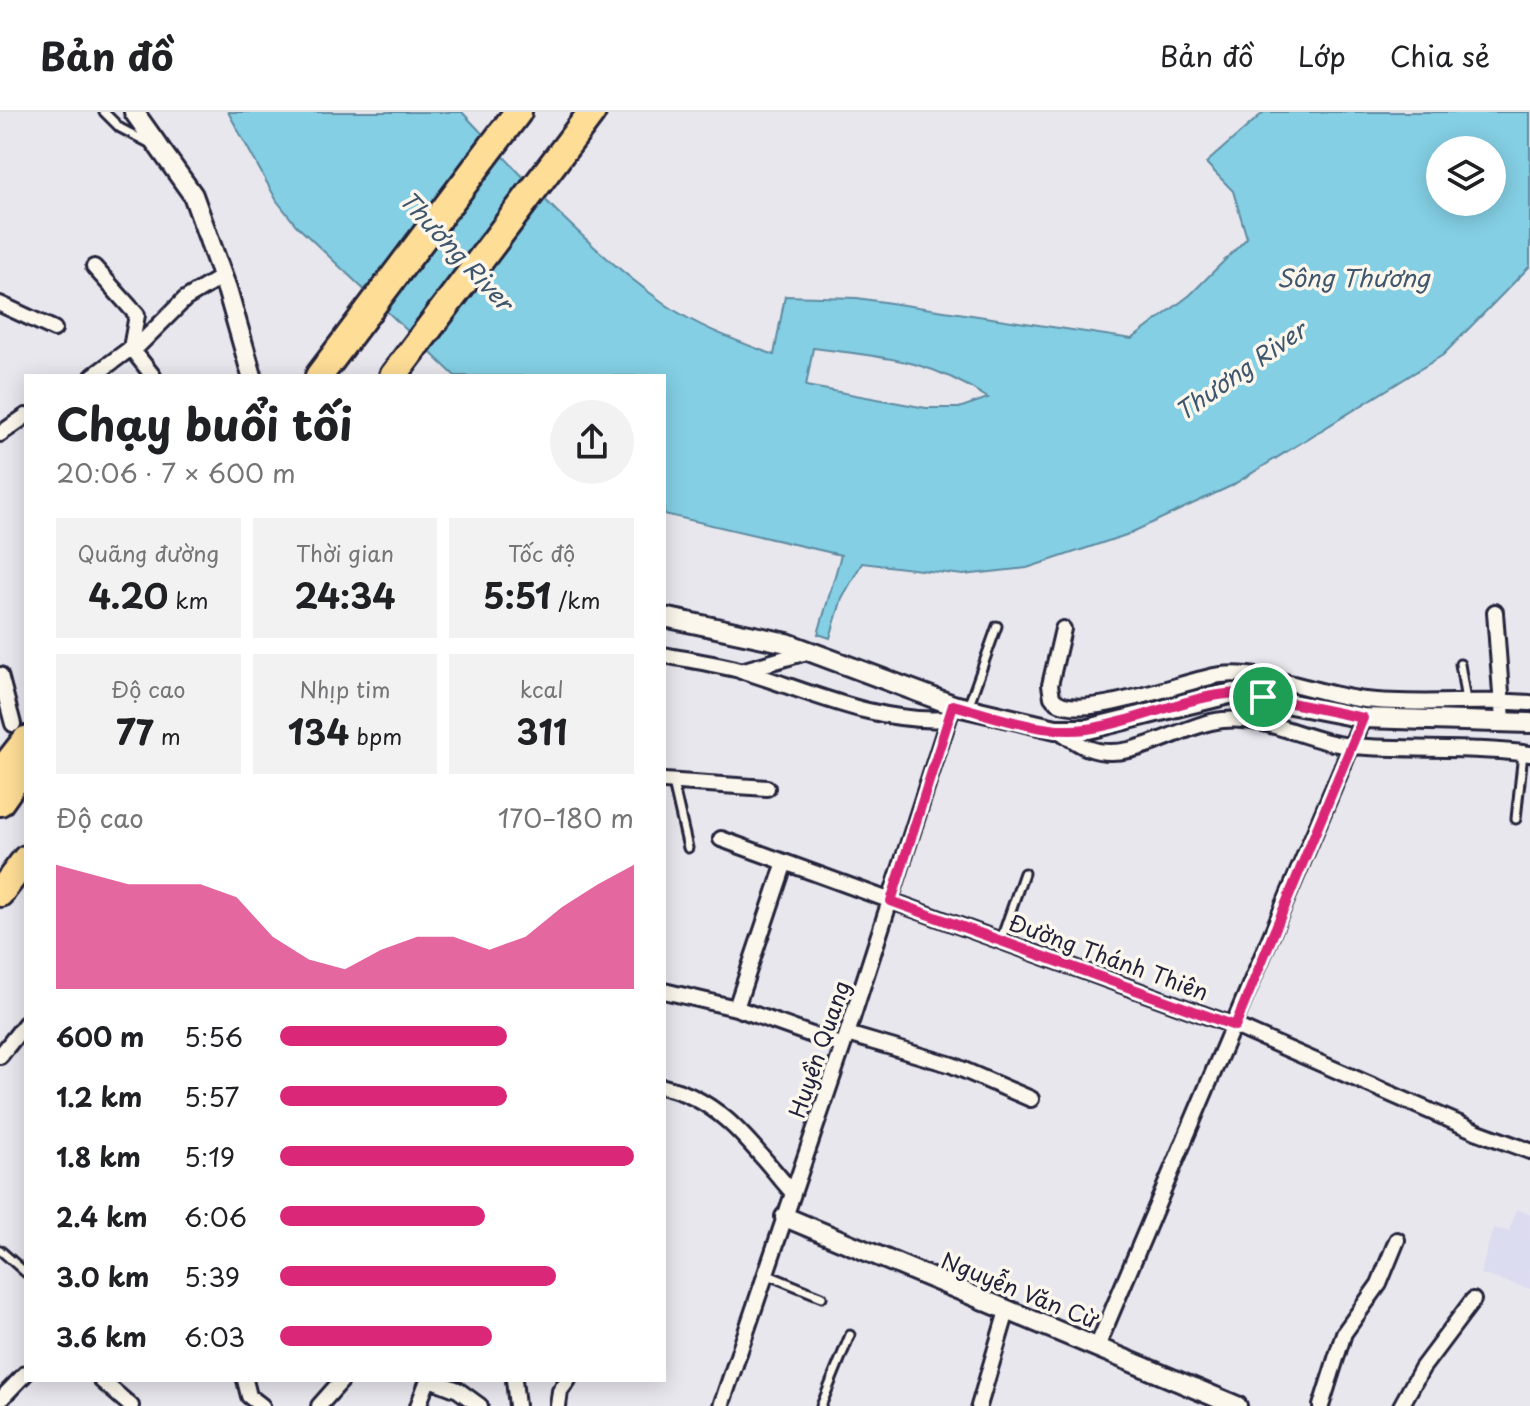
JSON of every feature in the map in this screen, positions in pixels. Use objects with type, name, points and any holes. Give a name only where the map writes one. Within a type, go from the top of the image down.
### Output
[{"type":"highway","points":[[321,374],[518,112]]},
{"type":"highway","points":[[395,374],[592,112]]},
{"type":"highway","points":[[0,773],[20,732]]},
{"type":"highway","points":[[0,802],[24,768]]},
{"type":"highway","points":[[0,893],[24,862]]},
{"type":"street","points":[[134,112],[193,195],[223,276],[251,374]]},
{"type":"street","points":[[94,267],[137,315],[132,350],[151,374]]},
{"type":"street","points":[[96,374],[132,350],[185,299],[223,276]]},
{"type":"street","points":[[0,304],[54,329]]},
{"type":"street","points":[[0,434],[24,417]]},
{"type":"street","points":[[1495,612],[1503,720]]},
{"type":"street","points":[[666,617],[744,633],[810,651],[956,711],[1056,729],[1088,729],[1233,693],[1363,718],[1530,723]]},
{"type":"street","points":[[1063,629],[1050,685],[1052,697],[1063,706],[1100,706],[1222,675],[1248,676],[1364,700],[1530,703]]},
{"type":"street","points":[[741,671],[810,651]]},
{"type":"street","points":[[666,655],[741,671],[859,709],[918,720],[956,711]]},
{"type":"street","points":[[0,675],[20,732]]},
{"type":"street","name":"Huyền Quang","points":[[721,1406],[956,711]]},
{"type":"street","points":[[1097,1347],[1363,718]]},
{"type":"street","points":[[1056,729],[1088,748],[1116,751],[1205,723],[1232,719],[1276,726],[1351,746],[1526,753]]},
{"type":"street","points":[[669,782],[767,788]]},
{"type":"street","name":"Đường Thánh Thiên","points":[[721,839],[784,865],[1001,939],[1235,1026],[1478,1132],[1530,1151]]},
{"type":"street","points":[[736,1008],[784,865]]},
{"type":"street","points":[[666,991],[845,1040],[952,1065],[1031,1099]]},
{"type":"street","points":[[0,1056],[24,1026]]},
{"type":"street","points":[[666,1088],[684,1092],[716,1108],[793,1193]]},
{"type":"street","name":"Nguyễn Văn Cừ","points":[[785,1217],[1237,1406]]},
{"type":"street","points":[[1321,1406],[1344,1333],[1379,1284],[1397,1240]]},
{"type":"street","points":[[1401,1406],[1422,1368],[1473,1300]]},
{"type":"street","points":[[979,1406],[1007,1311]]},
{"type":"street","points":[[0,1400],[24,1375]]},
{"type":"street","points":[[103,1382],[131,1406]]},
{"type":"street","points":[[246,1382],[249,1396],[262,1406]]},
{"type":"street","points":[[319,1406],[340,1382]]},
{"type":"street","points":[[418,1406],[429,1382]]},
{"type":"street","points":[[436,1382],[458,1390],[480,1406]]},
{"type":"street","points":[[514,1382],[517,1406]]},
{"type":"street","points":[[558,1406],[560,1391],[567,1382]]},
{"type":"lane","points":[[104,112],[120,128],[159,147]]},
{"type":"lane","points":[[956,711],[997,626]]},
{"type":"lane","points":[[1460,664],[1466,701]]},
{"type":"lane","points":[[1516,819],[1526,753]]},
{"type":"lane","points":[[669,782],[688,848]]},
{"type":"lane","points":[[1001,939],[1024,873]]},
{"type":"lane","points":[[0,1250],[24,1271]]},
{"type":"lane","points":[[766,1274],[822,1297]]},
{"type":"lane","points":[[821,1406],[850,1335]]},
{"type":"shaded area","points":[[1516,1209],[1530,1214],[1530,1289],[1480,1274],[1493,1228],[1509,1231]]},
{"type":"water","name":"Sông Thương","points":[[228,112],[462,112],[585,239],[639,285],[693,321],[774,355],[785,296],[857,298],[1132,339],[1190,295],[1247,238],[1233,191],[1206,163],[1264,112],[1530,112],[1530,266],[1443,355],[1231,486],[1126,535],[1027,568],[963,575],[862,563],[842,598],[830,638],[818,634],[841,555],[666,514],[666,374],[453,374],[296,225],[277,201]],"holes":[[[813,348],[904,361],[945,375],[988,398],[959,408],[926,408],[806,386]]]},
{"type":"route","points":[[1244,693],[1263,697],[1363,718],[1235,1026],[891,901],[953,705],[1037,726],[1074,730],[1110,724],[1217,695],[1244,693]]},
{"type":"water label","name":"Thương River","points":[[457,250]]},
{"type":"water label","name":"Thương River","points":[[1240,370]]}]
